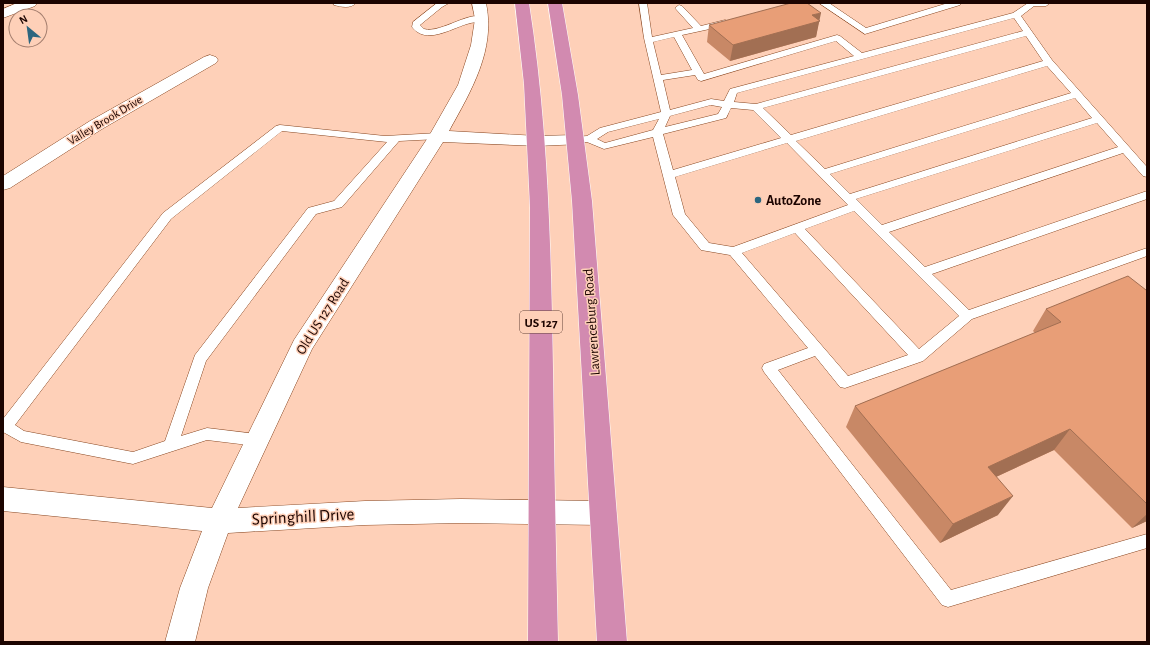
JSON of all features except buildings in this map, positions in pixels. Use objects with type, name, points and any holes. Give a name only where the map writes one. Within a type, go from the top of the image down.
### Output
[{"type":"highway","name":"US 127","points":[[522,3],[532,84],[540,230],[543,642]]},
{"type":"highway","name":"Lawrenceburg Road","points":[[554,3],[582,139],[585,234],[612,642]]},
{"type":"street","points":[[3,14],[30,3]]},
{"type":"street","name":"Old US 127 Road","points":[[180,642],[194,588],[219,521],[302,346],[438,136],[466,85],[479,45],[481,11]]},
{"type":"street","name":"Valley Brook Drive","points":[[3,184],[96,125],[210,60]]},
{"type":"street","points":[[438,136],[536,141],[582,139]]},
{"type":"street","name":"Springhill Drive","points":[[3,499],[219,521],[365,513],[461,511],[603,513]]},
{"type":"lane","points":[[337,3],[345,5],[352,3]]},
{"type":"lane","points":[[445,3],[439,5],[428,14],[416,24],[416,27],[423,32],[435,32],[464,21],[481,11]]},
{"type":"lane","points":[[643,3],[649,40],[666,114],[657,133],[679,215],[705,246],[734,251],[797,228],[852,202],[1099,119]]},
{"type":"lane","points":[[823,3],[865,31],[958,3]]},
{"type":"lane","points":[[923,3],[935,10]]},
{"type":"lane","points":[[582,139],[604,146],[722,116],[733,91],[1016,15],[1032,4],[1046,3]]},
{"type":"lane","points":[[679,8],[699,29]]},
{"type":"lane","points":[[1016,15],[1049,62],[1147,174]]},
{"type":"lane","points":[[649,40],[735,21]]},
{"type":"lane","points":[[582,139],[604,130],[711,102],[756,107],[1028,32]]},
{"type":"lane","points":[[677,34],[701,78],[837,38],[861,57]]},
{"type":"lane","points":[[669,175],[1049,62]]},
{"type":"lane","points":[[727,70],[747,88]]},
{"type":"lane","points":[[658,78],[697,72]]},
{"type":"lane","points":[[776,80],[794,96]]},
{"type":"lane","points":[[822,173],[1077,94]]},
{"type":"lane","points":[[756,107],[967,316]]},
{"type":"lane","points":[[257,440],[208,434],[133,458],[21,436],[6,426],[167,216],[280,128],[395,139],[438,136]]},
{"type":"lane","points":[[171,446],[200,359],[312,211],[338,204],[395,139]]},
{"type":"lane","points":[[881,230],[1124,148]]},
{"type":"lane","points":[[924,272],[1147,195]]},
{"type":"lane","points":[[797,228],[918,356]]},
{"type":"lane","points":[[734,251],[844,383],[918,356],[967,316],[1147,252]]},
{"type":"lane","points":[[816,350],[769,368],[948,599],[1147,541]]},
{"type":"place","name":"AutoZone","points":[[758,200]]}]
